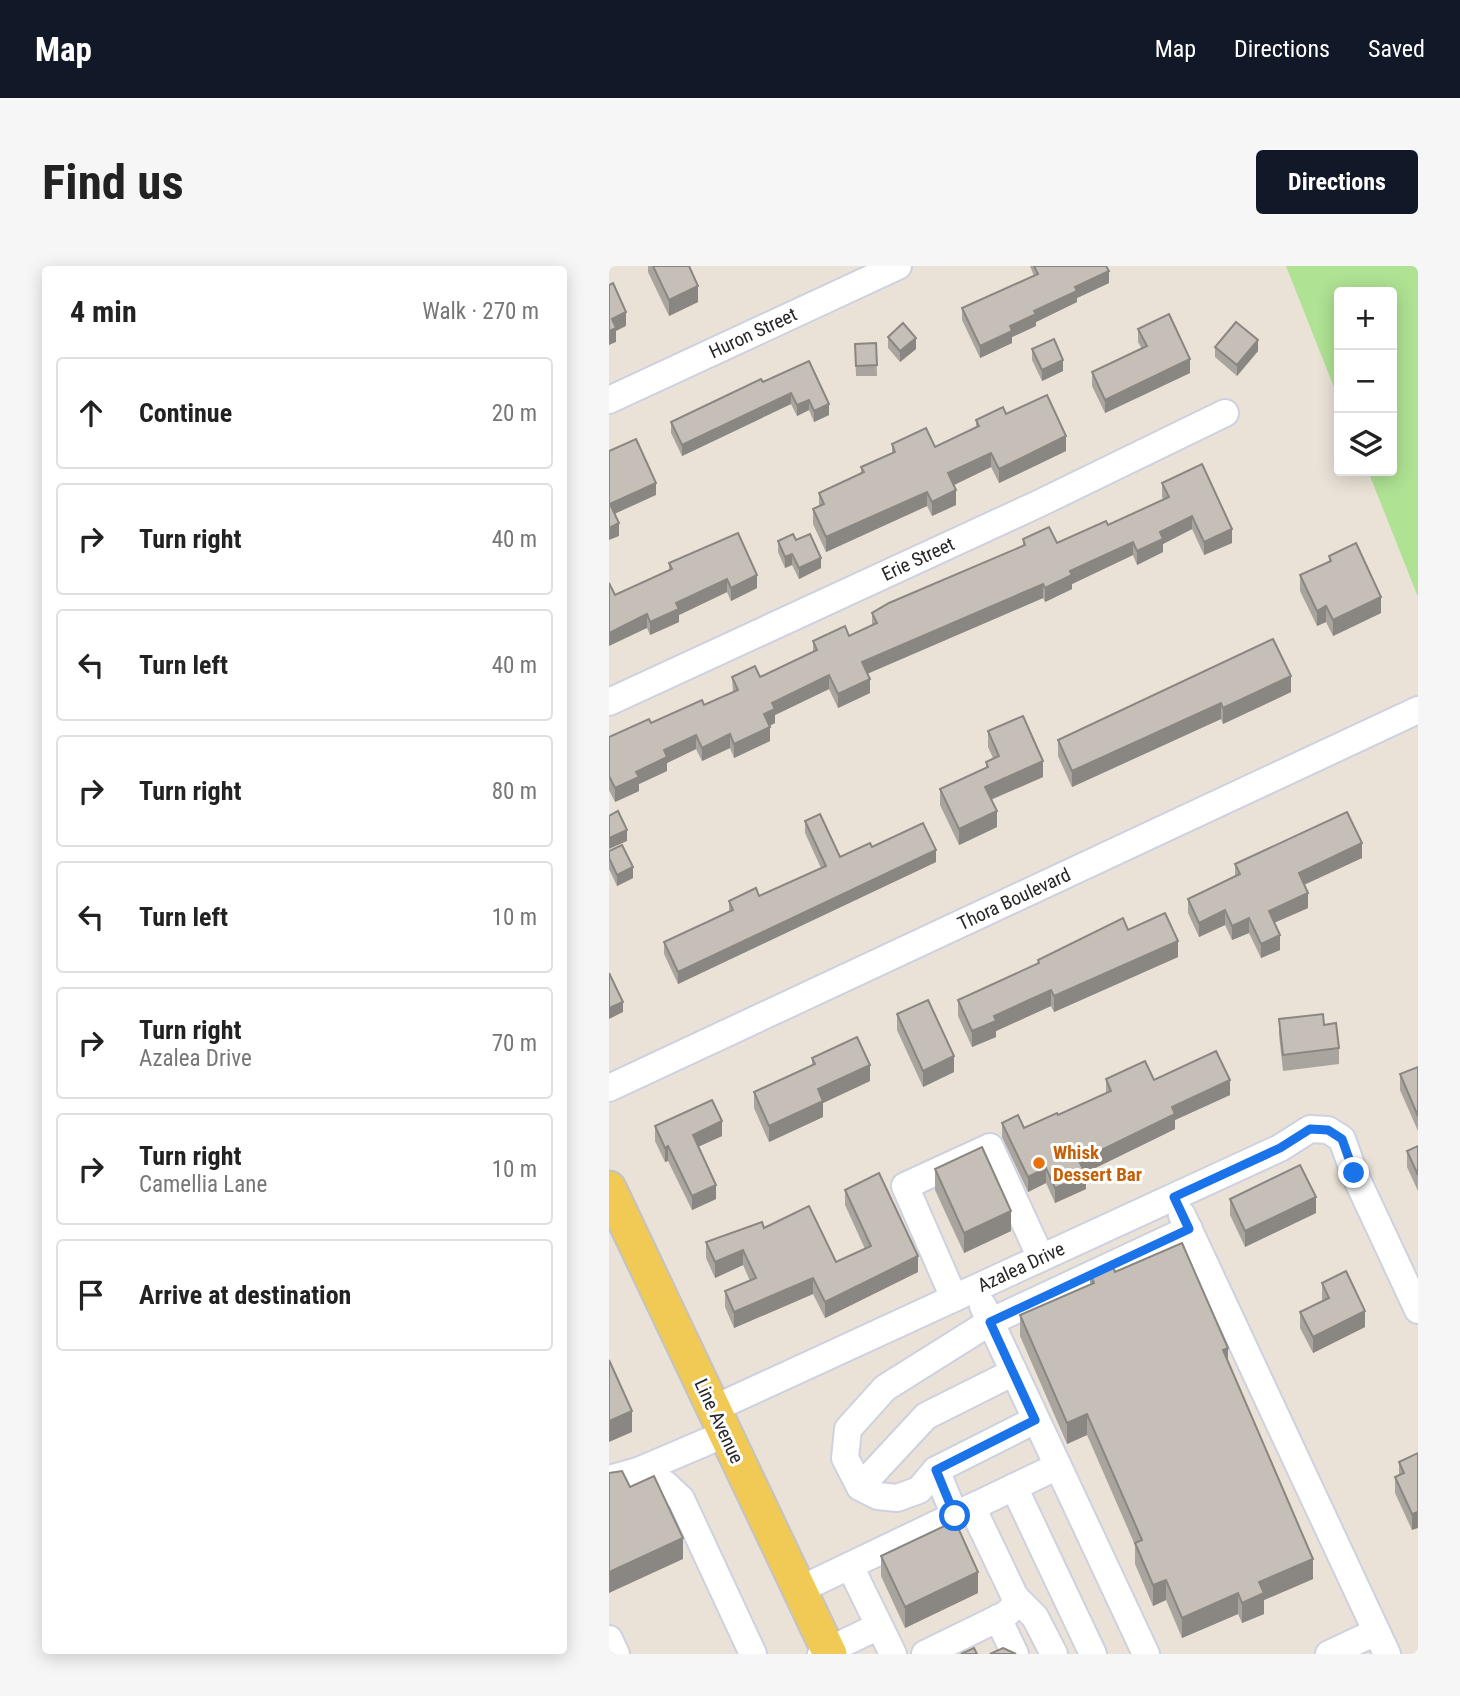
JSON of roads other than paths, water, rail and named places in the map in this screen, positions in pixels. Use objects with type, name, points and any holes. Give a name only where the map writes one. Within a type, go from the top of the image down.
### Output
[{"type":"main road","name":"Line Avenue","points":[[609,1188],[799,1590],[826,1653]]},
{"type":"street","name":"Huron Street","points":[[609,400],[898,266]]},
{"type":"street","name":"Erie Street","points":[[609,702],[1025,510],[1225,413]]},
{"type":"street","name":"Thora Boulevard","points":[[609,1088],[1418,710]]},
{"type":"street","name":"Azalea Drive","points":[[609,1479],[638,1471],[719,1421],[964,1293],[1280,1148],[1310,1129],[1328,1130],[1342,1139],[1349,1152],[1354,1173],[1418,1310]]},
{"type":"street","points":[[1041,1258],[990,1147],[905,1186],[964,1293],[990,1322],[1146,1654]]},
{"type":"street","points":[[1174,1197],[1382,1643],[1329,1654]]},
{"type":"street","points":[[1035,1420],[936,1470],[919,1490],[897,1498],[878,1496],[860,1487],[845,1458],[848,1429],[885,1388],[990,1322],[1189,1229]]},
{"type":"street","points":[[860,1487],[926,1416],[1014,1372]]},
{"type":"street","points":[[799,1590],[1058,1466]]},
{"type":"street","points":[[936,1470],[964,1511],[1015,1597],[1035,1617],[1054,1654]]},
{"type":"street","points":[[638,1471],[665,1483],[681,1499],[753,1654]]},
{"type":"street","points":[[1014,1487],[1093,1654]]},
{"type":"street","points":[[850,1566],[893,1654]]},
{"type":"street","points":[[925,1654],[998,1618],[1014,1607],[1015,1597]]},
{"type":"street","points":[[998,1618],[1015,1654]]},
{"type":"street","points":[[826,1653],[879,1626]]},
{"type":"street","points":[[609,1639],[616,1654]]},
{"type":"place","name":"Whisk Dessert Bar","points":[[1039,1163]]}]
